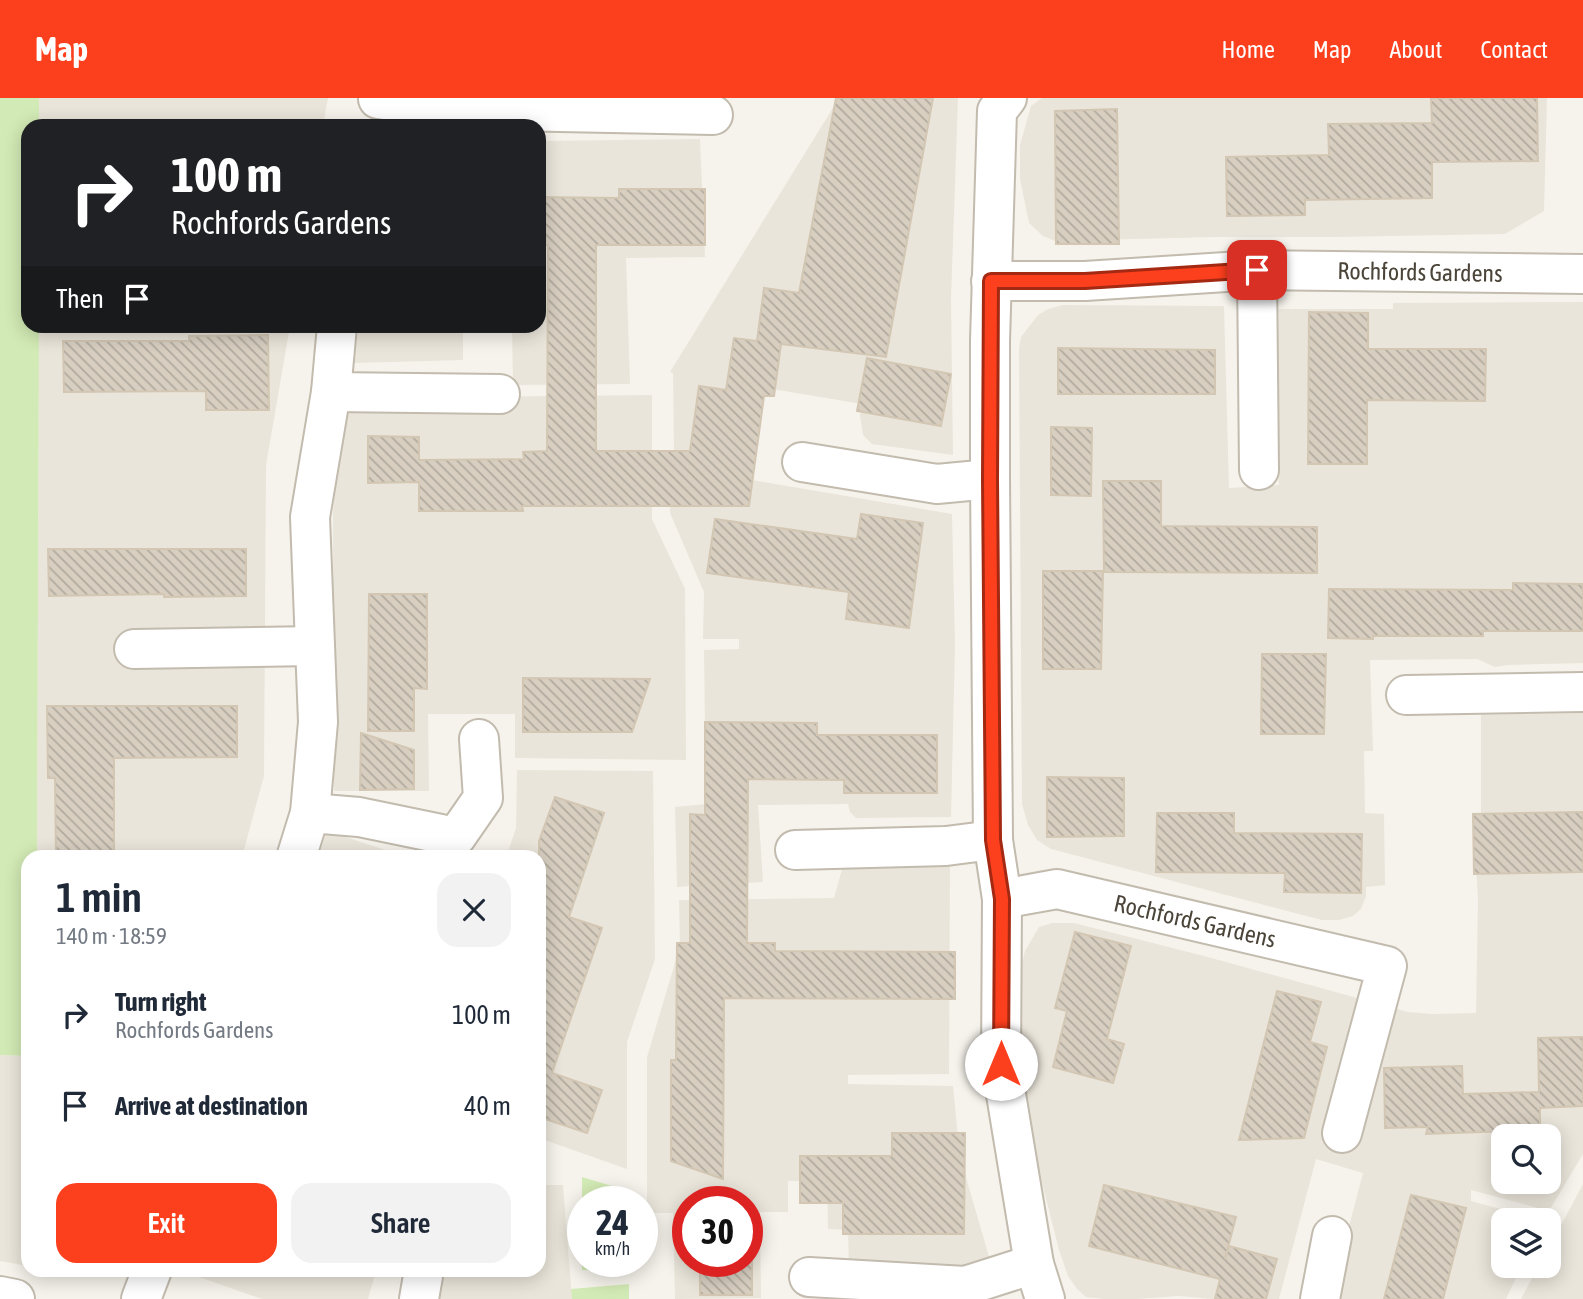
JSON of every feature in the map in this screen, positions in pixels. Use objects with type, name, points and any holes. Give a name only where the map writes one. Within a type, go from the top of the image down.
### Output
[{"type":"street","points":[[809,1277],[965,1286],[1039,1282],[1001,1064],[1002,899],[993,840],[991,281],[997,110],[1007,98]]},
{"type":"street","points":[[376,108],[450,110],[633,106],[713,115]]},
{"type":"street","points":[[1257,270],[1259,470]]},
{"type":"street","name":"Rochfords Gardens","points":[[991,281],[1085,281],[1257,270],[1583,274]]},
{"type":"street","points":[[298,850],[310,813],[318,722],[310,517],[331,392],[336,333]]},
{"type":"street","points":[[331,392],[500,394]]},
{"type":"street","points":[[802,462],[937,484],[990,479]]},
{"type":"street","points":[[134,649],[315,646]]},
{"type":"street","points":[[1406,695],[1583,692]]},
{"type":"street","points":[[310,813],[359,817],[456,837],[482,797],[479,739]]},
{"type":"street","points":[[795,850],[946,846],[993,840]]},
{"type":"street","name":"Rochfords Gardens","points":[[1002,899],[1057,889],[1387,966],[1342,1133]]},
{"type":"street","points":[[1320,1299],[1332,1236]]},
{"type":"street","points":[[141,1299],[149,1277]]},
{"type":"street","points":[[419,1299],[423,1277]]},
{"type":"street","points":[[0,1296],[15,1299]]},
{"type":"shaded area","points":[[39,98],[328,98],[324,119],[39,119]]},
{"type":"shaded area","points":[[839,98],[958,98],[951,298],[953,455],[872,444],[863,435],[860,416],[862,404],[761,387],[750,460],[674,452],[673,373],[670,372]]},
{"type":"shaded area","points":[[1042,98],[1547,98],[1544,211],[1505,234],[1055,241],[1043,236],[1029,223],[1020,179],[1020,145],[1031,106]]},
{"type":"shaded area","points":[[700,139],[705,257],[626,258],[630,384],[513,385],[512,333],[546,333],[546,141]]},
{"type":"shaded area","points":[[1583,302],[1583,663],[1495,667],[1477,659],[1370,660],[1373,751],[1364,751],[1365,813],[1384,814],[1385,885],[1366,887],[1361,909],[1353,916],[1339,920],[1322,920],[1051,849],[1037,840],[1028,825],[1022,804],[1019,348],[1021,337],[1038,315],[1063,305],[1224,306],[1229,488],[1279,485],[1268,318],[1279,309],[1393,309],[1393,303]]},
{"type":"shaded area","points":[[39,333],[289,333],[266,465],[264,776],[244,850],[37,850]]},
{"type":"shaded area","points":[[358,333],[463,333],[463,360],[353,363]]},
{"type":"shaded area","points":[[652,395],[652,519],[685,589],[686,760],[515,758],[515,714],[428,714],[429,791],[334,791],[333,511],[338,452],[348,398]]},
{"type":"shaded area","points":[[670,466],[952,514],[955,645],[951,817],[856,818],[850,812],[848,804],[758,805],[763,882],[677,887],[675,807],[706,804],[704,650],[739,649],[739,639],[703,639],[704,592],[670,513]]},
{"type":"shaded area","points":[[1583,713],[1583,1154],[1561,1191],[1561,1124],[1491,1124],[1491,1194],[1559,1194],[1551,1208],[1538,1208],[1471,1190],[1471,1201],[1497,1208],[1491,1208],[1491,1278],[1516,1278],[1506,1299],[1330,1299],[1363,1173],[1316,1159],[1279,1299],[1179,1296],[1105,1299],[1086,1297],[1077,1289],[1068,1276],[1059,1250],[1031,1139],[1024,1094],[1020,971],[1025,951],[1039,927],[1052,923],[1074,923],[1408,1012],[1476,1013],[1476,867],[1481,866],[1481,715]]},
{"type":"shaded area","points":[[517,770],[653,771],[655,959],[627,1042],[627,1169],[546,1140],[546,850],[509,850],[516,828]]},
{"type":"shaded area","points":[[327,831],[385,850],[321,850]]},
{"type":"shaded area","points":[[844,862],[950,863],[949,1074],[848,1075],[848,1084],[953,1086],[965,1174],[992,1267],[849,1269],[848,1230],[828,1229],[827,1181],[788,1181],[788,1212],[763,1212],[763,1186],[672,1186],[672,1213],[658,1213],[658,1186],[647,1186],[647,1057],[680,946],[679,900],[834,898]]},
{"type":"shaded area","points":[[0,1055],[21,1056],[21,1265],[0,1261]]},
{"type":"shaded area","points":[[1583,1184],[1583,1299],[1521,1299],[1532,1278],[1561,1278],[1561,1225]]},
{"type":"shaded area","points":[[546,1185],[563,1185],[567,1277],[570,1277],[572,1299],[436,1299],[439,1277],[546,1277]]},
{"type":"shaded area","points":[[199,1277],[374,1277],[368,1299],[262,1299]]},
{"type":"shaded area","points":[[674,1277],[761,1277],[761,1298],[675,1299]]},
{"type":"green space","points":[[0,98],[39,98],[39,119],[21,119],[21,333],[39,333],[37,850],[21,850],[21,1056],[0,1055]]},
{"type":"green space","points":[[582,1177],[612,1186],[582,1186]]},
{"type":"green space","points":[[629,1284],[629,1299],[572,1299],[571,1289]]},
{"type":"building","points":[[836,98],[933,98],[886,357],[781,344],[774,396],[764,396],[749,506],[522,506],[523,511],[419,511],[419,482],[368,483],[368,436],[419,437],[419,460],[524,459],[523,452],[547,451],[546,197],[619,198],[619,189],[705,189],[705,245],[596,245],[596,451],[690,451],[699,386],[726,390],[734,338],[757,341],[764,288],[799,293]]},
{"type":"building","points":[[1431,98],[1537,98],[1538,161],[1432,162],[1432,198],[1305,200],[1305,215],[1227,216],[1226,157],[1329,155],[1328,124],[1432,123]]},
{"type":"building","points":[[1117,109],[1119,244],[1056,244],[1055,111]]},
{"type":"building","points":[[1309,312],[1368,313],[1368,349],[1486,349],[1485,401],[1367,400],[1367,464],[1308,464]]},
{"type":"building","points":[[268,335],[269,410],[206,410],[206,391],[64,392],[63,341],[189,341],[189,336]]},
{"type":"building","points":[[1058,348],[1215,350],[1215,394],[1058,394]]},
{"type":"building","points":[[867,358],[951,374],[941,426],[857,411]]},
{"type":"building","points":[[1051,427],[1092,428],[1091,496],[1051,495]]},
{"type":"building","points":[[1103,481],[1161,481],[1161,526],[1317,527],[1317,573],[1104,572]]},
{"type":"building","points":[[861,514],[923,523],[909,628],[846,619],[849,592],[707,573],[715,519],[857,539]]},
{"type":"building","points":[[48,549],[246,549],[246,596],[49,596]]},
{"type":"building","points":[[1043,571],[1103,571],[1101,669],[1043,669]]},
{"type":"building","points":[[1513,583],[1583,584],[1583,631],[1483,631],[1483,636],[1328,638],[1329,589],[1513,590]]},
{"type":"building","points":[[369,594],[427,594],[427,689],[414,688],[414,731],[368,731]]},
{"type":"building","points":[[1262,654],[1326,654],[1324,734],[1261,734]]},
{"type":"building","points":[[523,678],[650,679],[632,732],[523,732]]},
{"type":"building","points":[[47,706],[237,706],[237,757],[114,758],[114,850],[56,850],[55,778],[48,778]]},
{"type":"building","points":[[705,722],[817,723],[817,735],[937,735],[937,793],[844,793],[844,780],[748,779],[747,943],[775,943],[775,951],[955,952],[955,999],[724,998],[723,1179],[671,1161],[671,1060],[676,1060],[677,943],[690,943],[690,814],[705,815]]},
{"type":"building","points":[[361,733],[414,750],[414,789],[360,790]]},
{"type":"building","points":[[1047,777],[1124,778],[1124,836],[1047,837]]},
{"type":"building","points":[[555,797],[604,813],[569,917],[602,928],[552,1073],[602,1090],[587,1133],[546,1119],[546,850],[539,850],[539,841]]},
{"type":"building","points":[[1583,812],[1583,872],[1474,874],[1473,814]]},
{"type":"building","points":[[1157,813],[1234,813],[1234,833],[1362,834],[1361,893],[1284,892],[1285,873],[1156,872]]},
{"type":"building","points":[[1075,932],[1131,946],[1107,1039],[1124,1044],[1113,1083],[1053,1067],[1067,1011],[1055,1008]]},
{"type":"building","points":[[1277,991],[1321,1002],[1310,1042],[1327,1047],[1304,1138],[1239,1140]]},
{"type":"building","points":[[1583,1037],[1583,1106],[1540,1108],[1540,1124],[1491,1124],[1491,1132],[1426,1134],[1428,1127],[1385,1128],[1384,1068],[1462,1066],[1463,1094],[1539,1092],[1538,1038]]},
{"type":"building","points":[[892,1133],[965,1133],[964,1234],[843,1234],[843,1203],[800,1203],[800,1156],[892,1156]]},
{"type":"building","points":[[1104,1185],[1236,1217],[1225,1259],[1229,1246],[1277,1259],[1266,1299],[1215,1299],[1220,1279],[1089,1246]]},
{"type":"building","points":[[1411,1195],[1466,1208],[1443,1299],[1384,1299]]},
{"type":"building","points":[[700,1277],[752,1277],[752,1295],[700,1295]]},
{"type":"route","points":[[1001,1064],[1002,899],[993,840],[991,281],[1085,281],[1257,270]]}]
